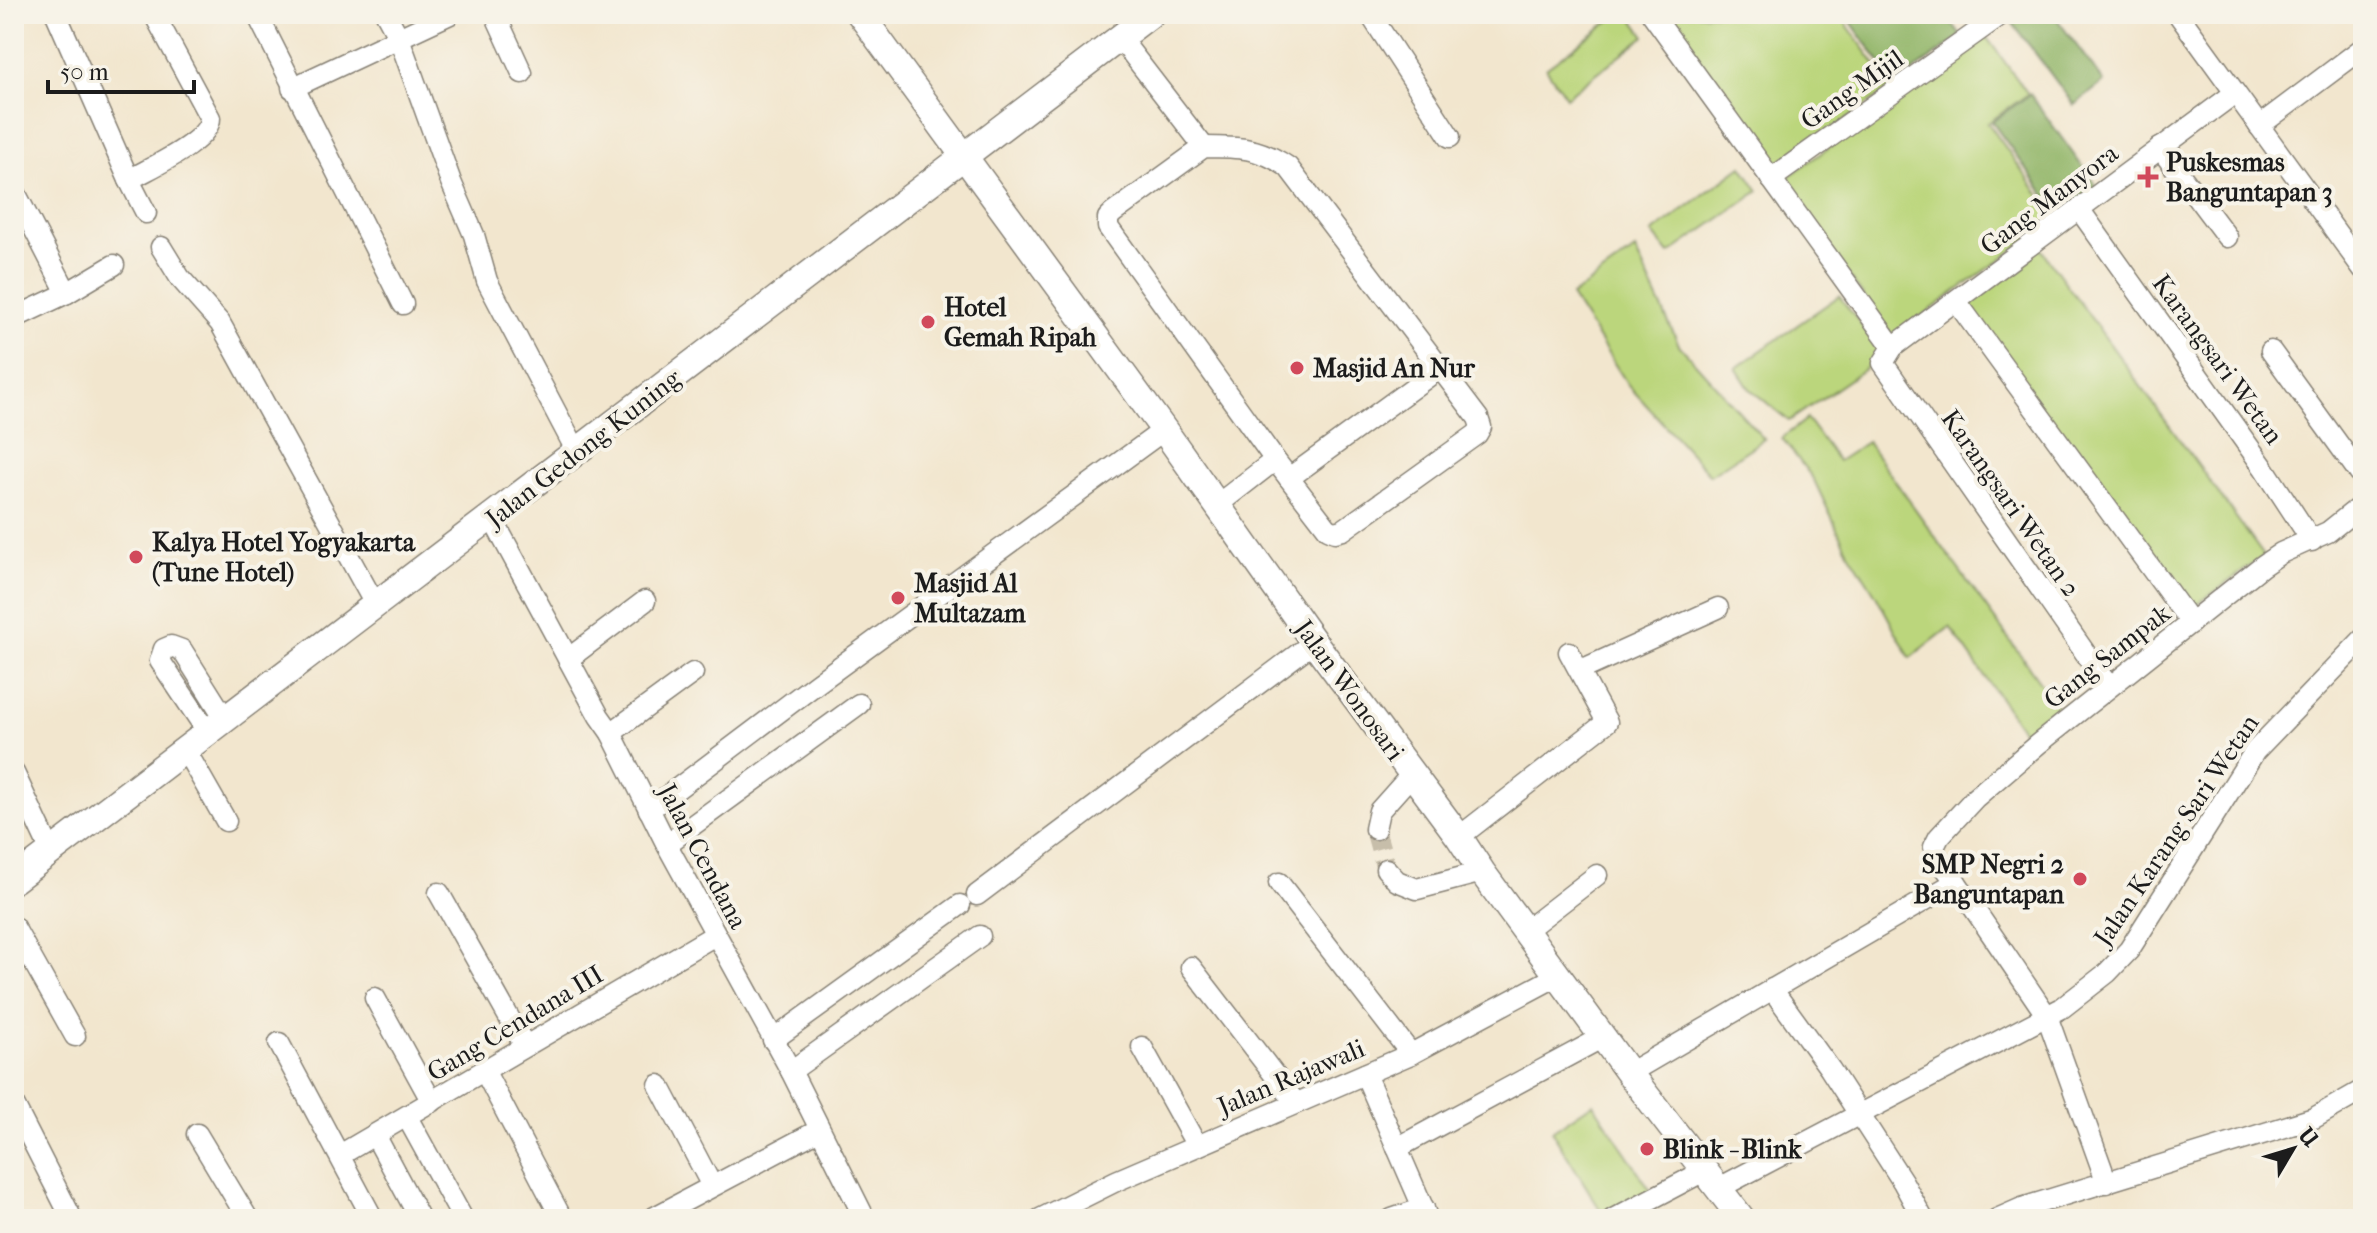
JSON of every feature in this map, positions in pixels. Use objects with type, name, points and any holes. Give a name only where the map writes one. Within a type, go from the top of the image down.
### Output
[{"type":"main road","name":"Jalan Wonosari","points":[[860,14],[1629,1073],[1742,1219]]},
{"type":"main road","name":"Jalan Gedong Kuning","points":[[14,880],[1151,14]]},
{"type":"street","points":[[56,14],[146,213]]},
{"type":"street","points":[[129,180],[200,139],[211,124],[154,14]]},
{"type":"street","points":[[257,14],[403,304]]},
{"type":"street","points":[[386,14],[399,38],[451,182],[474,235],[487,281],[577,452]]},
{"type":"street","points":[[292,88],[450,14]]},
{"type":"street","points":[[495,14],[522,73]]},
{"type":"street","points":[[1370,14],[1450,137]]},
{"type":"street","points":[[1652,14],[1893,347]]},
{"type":"street","name":"Gang Mijil","points":[[1771,179],[2002,14]]},
{"type":"street","points":[[2178,14],[2363,269]]},
{"type":"street","points":[[1120,38],[1204,147]]},
{"type":"street","points":[[2259,126],[2363,48]]},
{"type":"street","name":"Gang Manyora","points":[[1893,347],[2235,93]]},
{"type":"street","points":[[1204,147],[1244,148],[1269,154],[1288,167],[1478,418],[1481,427],[1477,434],[1343,530],[1335,532],[1328,529],[1108,227],[1108,218],[1113,213],[1204,147]]},
{"type":"street","points":[[2160,148],[2227,237]]},
{"type":"street","points":[[14,190],[67,293]]},
{"type":"street","name":"Karangsari Wetan","points":[[2079,209],[2264,468],[2312,541]]},
{"type":"street","points":[[161,247],[180,278],[220,323],[376,606]]},
{"type":"street","points":[[14,318],[67,293],[114,265]]},
{"type":"street","points":[[1956,301],[2191,623]]},
{"type":"street","name":"Karangsari Wetan 2","points":[[1893,347],[1883,367],[2109,687]]},
{"type":"street","points":[[2271,351],[2363,478]]},
{"type":"street","points":[[1289,478],[1440,368]]},
{"type":"street","points":[[649,810],[1164,430]]},
{"type":"street","points":[[1217,505],[1275,460]]},
{"type":"street","name":"Gang Sampak","points":[[1956,882],[1935,854],[1934,847],[1939,837],[1975,798],[2109,687],[2278,555],[2328,532],[2363,504]]},
{"type":"street","name":"Jalan Cendana","points":[[492,518],[611,733],[715,935],[791,1071],[865,1219]]},
{"type":"street","points":[[568,659],[645,601]]},
{"type":"street","points":[[1581,670],[1718,608]]},
{"type":"street","name":"Jalan Karang Sari Wetan","points":[[1613,1219],[1858,1114],[2062,1008],[2122,958],[2255,751],[2363,639]]},
{"type":"street","points":[[773,1040],[968,900],[1314,642]]},
{"type":"street","points":[[1459,837],[1605,726],[1605,716],[1569,652]]},
{"type":"street","points":[[611,733],[693,673]]},
{"type":"street","points":[[667,844],[859,704]]},
{"type":"street","points":[[186,751],[226,821]]},
{"type":"street","points":[[14,773],[51,852]]},
{"type":"street","points":[[1375,829],[1379,811],[1412,774]]},
{"type":"street","points":[[1386,869],[1397,881],[1417,889],[1482,872]]},
{"type":"street","points":[[1526,930],[1597,875]]},
{"type":"street","points":[[1629,1073],[1956,882],[2047,1016],[2107,1183]]},
{"type":"street","points":[[1279,883],[1411,1054]]},
{"type":"street","points":[[439,893],[525,1046]]},
{"type":"street","points":[[14,927],[75,1036]]},
{"type":"street","name":"Gang Cendana III","points":[[340,1155],[715,935]]},
{"type":"street","points":[[791,1071],[980,936]]},
{"type":"street","points":[[1191,967],[1296,1103]]},
{"type":"street","name":"Jalan Rajawali","points":[[1040,1219],[1116,1181],[1411,1054],[1559,975]]},
{"type":"street","points":[[1772,989],[1830,1069],[1903,1182],[1923,1219]]},
{"type":"street","points":[[375,998],[432,1102]]},
{"type":"street","points":[[1397,1148],[1605,1036]]},
{"type":"street","points":[[279,1043],[373,1219]]},
{"type":"street","points":[[1142,1047],[1197,1146]]},
{"type":"street","points":[[484,1070],[562,1219]]},
{"type":"street","points":[[1365,1074],[1426,1214],[1392,1219]]},
{"type":"street","points":[[659,1085],[712,1186]]},
{"type":"street","points":[[1997,1219],[2022,1208],[2314,1118],[2363,1090]]},
{"type":"street","points":[[14,1105],[72,1219]]},
{"type":"street","points":[[407,1117],[463,1219]]},
{"type":"street","points":[[651,1219],[819,1130]]},
{"type":"street","points":[[197,1134],[248,1219]]},
{"type":"street","points":[[375,1135],[420,1219]]},
{"type":"green space","points":[[1619,14],[1629,14],[1645,36],[1566,97],[1546,68]]},
{"type":"green space","points":[[1658,14],[1839,14],[1892,87],[1771,173]]},
{"type":"green space","points":[[1845,14],[1945,14],[1961,36],[1896,84]]},
{"type":"green space","points":[[2011,14],[2053,14],[2104,82],[2074,105],[2008,17]]},
{"type":"green space","points":[[1985,35],[2028,94],[1988,123],[2057,219],[1893,337],[1781,182]]},
{"type":"green space","points":[[2030,94],[2100,191],[2062,218],[1992,122]]},
{"type":"green space","points":[[1742,166],[1759,191],[1669,254],[1652,233]]},
{"type":"green space","points":[[2038,245],[2264,556],[2185,613],[1960,302]]},
{"type":"green space","points":[[1635,250],[1679,345],[1764,439],[1710,475],[1628,385],[1571,296]]},
{"type":"green space","points":[[1839,296],[1881,351],[1869,366],[1789,421],[1749,388],[1736,368]]},
{"type":"green space","points":[[1807,419],[1838,461],[1867,442],[2065,717],[2032,744],[1950,627],[1910,658],[1845,546],[1814,480],[1782,438]]},
{"type":"green space","points":[[1593,1103],[1653,1194],[1606,1219],[1552,1131]]},
{"type":"tunnel","points":[[1375,829],[1386,869]]},
{"type":"place","name":"Puskesmas Banguntapan 3","points":[[2148,177]]},
{"type":"place","name":"Hotel Gemah Ripah","points":[[928,322]]},
{"type":"place","name":"Masjid An Nur","points":[[1297,368]]},
{"type":"place","name":"Kalya Hotel Yogyakarta (Tune Hotel)","points":[[136,557]]},
{"type":"place","name":"Masjid Al Multazam","points":[[898,598]]},
{"type":"place","name":"SMP Negri 2 Banguntapan","points":[[2080,879]]},
{"type":"place","name":"Blink - Blink","points":[[1647,1149]]}]
